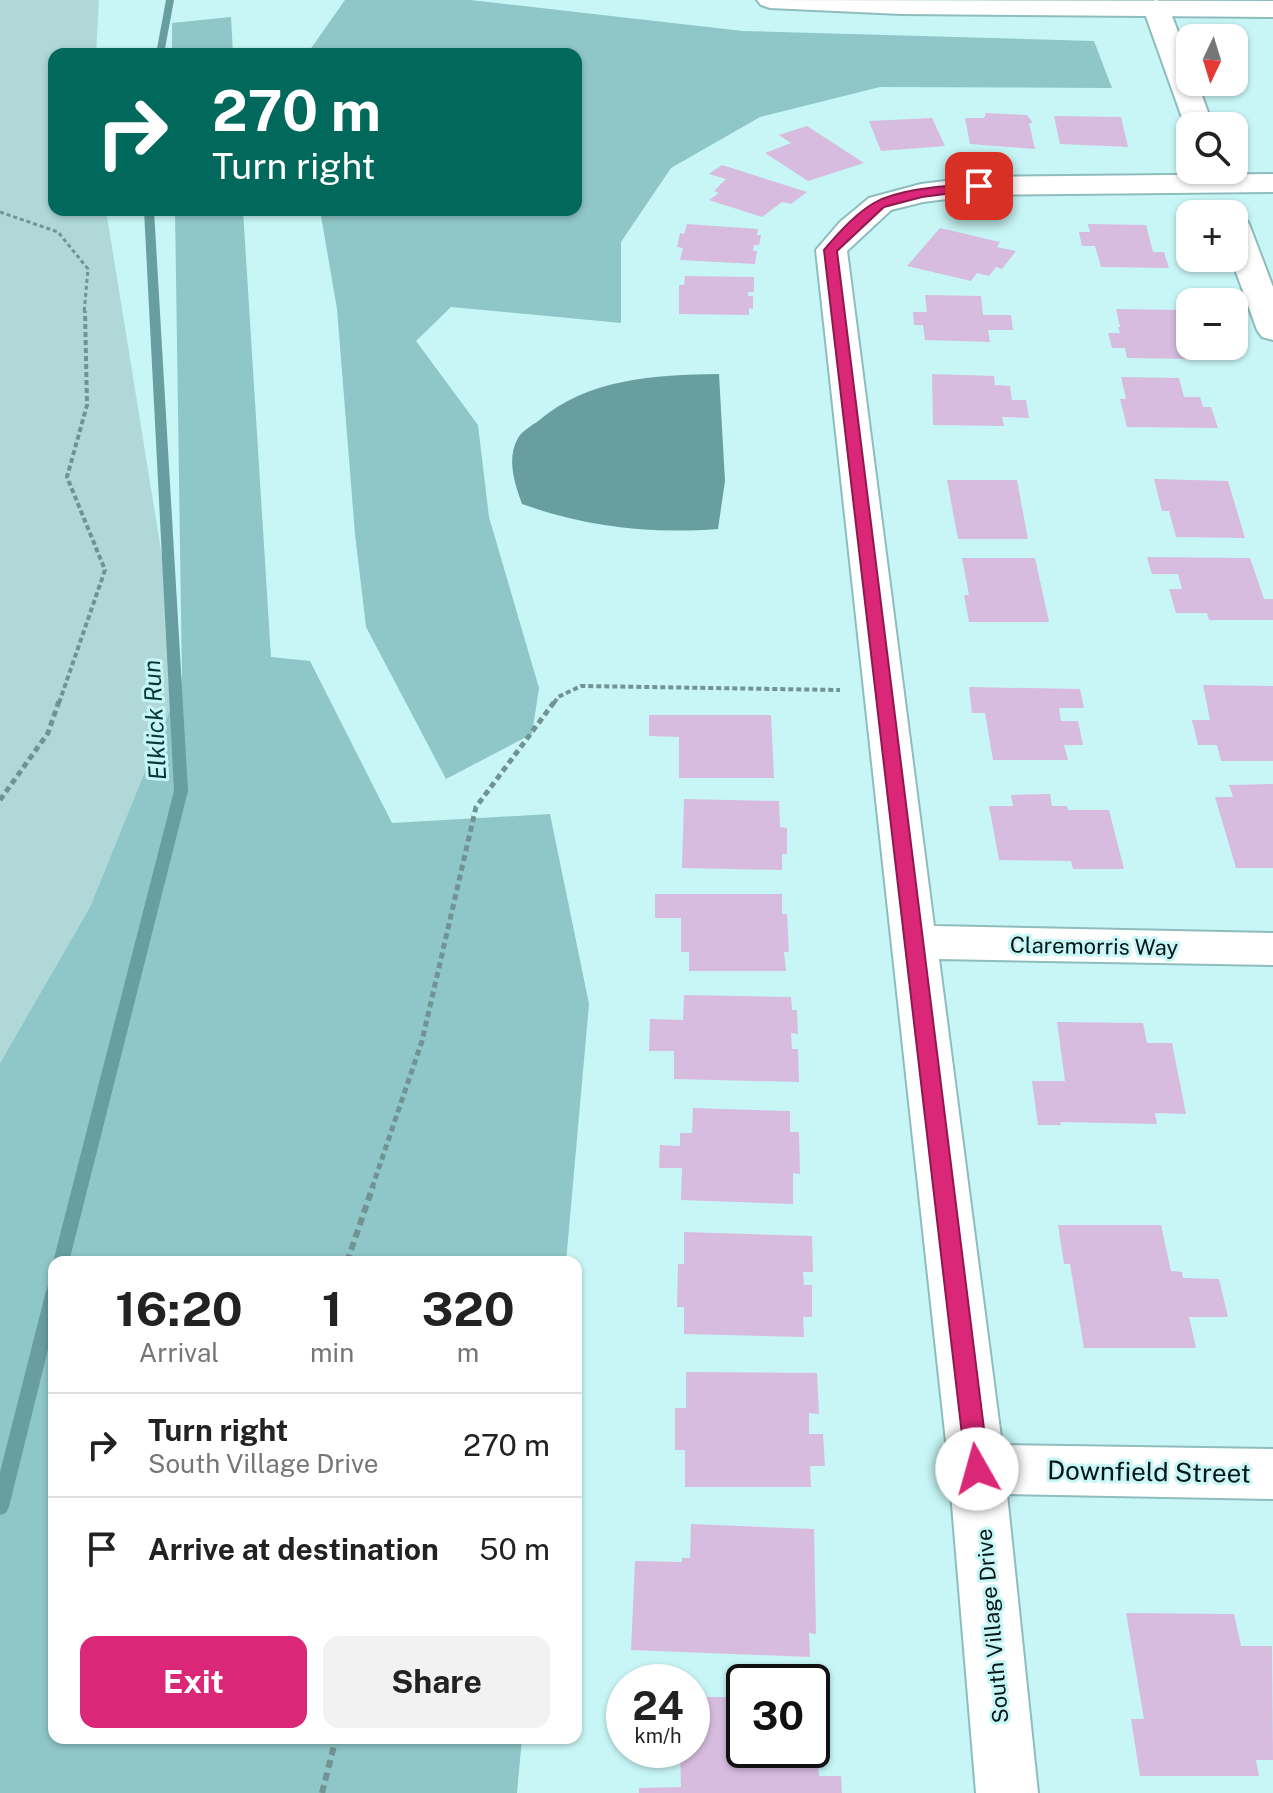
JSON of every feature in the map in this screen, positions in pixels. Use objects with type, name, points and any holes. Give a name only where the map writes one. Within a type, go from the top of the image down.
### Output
[{"type":"street","points":[[770,0],[901,6],[1273,9]]},
{"type":"street","points":[[1156,8],[1194,112]]},
{"type":"street","name":"South Village Drive","points":[[1007,1793],[977,1469],[831,250],[880,204],[921,193],[979,186],[1221,189],[1273,183]]},
{"type":"street","points":[[1248,255],[1267,297],[1273,330]]},
{"type":"street","name":"Claremorris Way","points":[[914,942],[1273,949]]},
{"type":"street","name":"Downfield Street","points":[[977,1469],[1273,1474]]},
{"type":"path","points":[[0,212],[58,232],[88,269],[84,319],[87,405],[67,477],[105,570],[48,733],[0,800]]},
{"type":"path","points":[[349,1256],[422,1041],[476,807],[558,697],[581,686],[884,691]]},
{"type":"path","points":[[322,1793],[334,1744]]},
{"type":"shaded area","points":[[0,0],[99,0],[96,48],[48,48],[48,216],[107,216],[182,680],[90,907],[0,1063]]},
{"type":"shaded area","points":[[345,0],[470,0],[743,31],[1094,41],[1112,88],[880,87],[760,117],[671,168],[621,242],[621,323],[451,307],[416,341],[478,425],[489,517],[539,688],[532,734],[446,779],[366,627],[355,534],[337,309],[321,216],[582,216],[582,48],[311,48]]},
{"type":"shaded area","points":[[231,17],[233,48],[172,48],[172,23]]},
{"type":"shaded area","points":[[175,216],[243,216],[271,657],[310,661],[392,823],[550,814],[589,1004],[567,1256],[48,1256],[48,1744],[521,1744],[517,1793],[0,1793],[0,1063],[90,907],[182,680]]},
{"type":"shaded area","points":[[719,374],[725,481],[718,529],[618,527],[570,518],[522,504],[513,471],[514,446],[524,431],[557,407],[578,396],[623,382]]},
{"type":"building","points":[[986,113],[1027,115],[1033,123],[1029,123],[1035,149],[970,144],[965,118],[984,118]]},
{"type":"building","points":[[1054,116],[1121,117],[1128,147],[1060,144]]},
{"type":"building","points":[[932,118],[945,146],[881,151],[869,121]]},
{"type":"building","points":[[807,126],[864,163],[808,181],[765,153],[791,143],[779,135]]},
{"type":"building","points":[[722,165],[807,192],[791,204],[782,202],[762,217],[709,200],[719,193],[714,191],[726,179],[709,174]]},
{"type":"building","points":[[687,224],[758,229],[757,235],[761,235],[759,245],[754,245],[753,251],[757,251],[755,264],[680,260],[683,248],[677,247],[680,233],[684,234]]},
{"type":"building","points":[[1088,224],[1146,225],[1153,252],[1164,252],[1169,268],[1101,267],[1095,246],[1082,246],[1079,232],[1090,232]]},
{"type":"building","points":[[940,228],[1000,242],[997,247],[1016,251],[1002,269],[996,267],[989,276],[977,273],[971,281],[907,266]]},
{"type":"building","points":[[685,276],[754,277],[754,292],[748,292],[748,296],[753,296],[753,309],[749,308],[749,315],[679,314],[679,285],[684,285]]},
{"type":"building","points":[[925,295],[981,296],[983,315],[1011,315],[1013,330],[988,330],[990,342],[925,340],[923,325],[914,325],[913,312],[927,312]]},
{"type":"building","points":[[1116,309],[1176,310],[1176,359],[1127,358],[1125,348],[1112,348],[1108,333],[1120,333]]},
{"type":"building","points":[[932,374],[994,376],[995,385],[1010,386],[1012,400],[1026,400],[1029,418],[1002,417],[1004,426],[933,425]]},
{"type":"building","points":[[1121,377],[1179,378],[1184,397],[1200,397],[1203,407],[1211,407],[1218,428],[1127,427],[1120,399],[1126,399]]},
{"type":"building","points":[[1154,479],[1228,481],[1245,538],[1176,537],[1169,511],[1162,511]]},
{"type":"building","points":[[947,480],[1017,480],[1028,539],[958,539]]},
{"type":"building","points":[[1147,557],[1250,558],[1264,599],[1273,599],[1273,620],[1209,620],[1207,613],[1176,613],[1169,589],[1182,589],[1178,574],[1152,574]]},
{"type":"building","points":[[962,558],[1035,558],[1049,622],[969,622],[964,595],[969,595]]},
{"type":"building","points":[[1203,685],[1273,686],[1273,761],[1221,761],[1217,745],[1198,745],[1192,720],[1210,720]]},
{"type":"building","points":[[969,687],[1080,689],[1084,708],[1059,708],[1061,721],[1078,721],[1083,745],[1064,745],[1068,760],[993,760],[985,713],[972,713]]},
{"type":"building","points":[[649,715],[771,715],[774,778],[679,778],[679,737],[649,736]]},
{"type":"building","points":[[1273,784],[1273,868],[1236,868],[1215,797],[1233,797],[1229,785]]},
{"type":"building","points":[[1050,794],[1052,806],[1067,806],[1068,810],[1109,810],[1124,869],[1073,869],[1071,861],[999,860],[989,806],[1013,806],[1011,795]]},
{"type":"building","points":[[684,799],[779,801],[780,827],[787,828],[787,854],[782,854],[782,870],[682,868]]},
{"type":"building","points":[[655,894],[782,894],[782,914],[787,914],[789,952],[784,952],[786,971],[689,971],[689,952],[681,952],[681,918],[655,918]]},
{"type":"building","points":[[684,995],[791,997],[792,1010],[797,1010],[798,1034],[791,1033],[792,1049],[798,1049],[799,1082],[674,1079],[674,1051],[649,1051],[650,1019],[683,1020]]},
{"type":"building","points":[[1057,1022],[1143,1023],[1147,1043],[1172,1043],[1186,1114],[1155,1113],[1157,1124],[1060,1122],[1061,1125],[1038,1125],[1032,1081],[1065,1081]]},
{"type":"building","points":[[693,1108],[790,1111],[790,1132],[799,1132],[800,1174],[793,1173],[793,1204],[681,1200],[682,1168],[659,1168],[660,1145],[680,1146],[680,1133],[692,1133]]},
{"type":"building","points":[[1058,1225],[1161,1225],[1171,1271],[1182,1272],[1183,1278],[1219,1279],[1228,1317],[1189,1317],[1196,1348],[1084,1348],[1070,1264],[1064,1264]]},
{"type":"building","points":[[684,1232],[812,1236],[813,1272],[803,1272],[804,1285],[812,1285],[812,1317],[803,1317],[804,1337],[684,1334],[684,1307],[677,1307],[678,1264],[684,1264]]},
{"type":"building","points":[[686,1372],[817,1373],[819,1414],[809,1413],[809,1434],[823,1434],[825,1466],[810,1466],[811,1487],[685,1487],[685,1450],[675,1450],[675,1408],[686,1408]]},
{"type":"building","points":[[691,1524],[814,1529],[816,1634],[809,1633],[810,1657],[631,1650],[635,1561],[682,1562],[682,1558],[690,1558]]},
{"type":"building","points":[[1126,1613],[1234,1614],[1241,1646],[1272,1646],[1273,1760],[1256,1760],[1259,1776],[1140,1776],[1131,1719],[1144,1719]]},
{"type":"building","points":[[710,1697],[726,1697],[726,1768],[818,1768],[819,1776],[841,1776],[842,1793],[639,1793],[639,1788],[681,1787],[680,1768],[710,1768]]},
{"type":"waterway","name":"Elklick Run","points":[[161,48],[170,0]]},
{"type":"waterway","name":"Elklick Run","points":[[63,1256],[181,791],[149,216]]},
{"type":"waterway","name":"Elklick Run","points":[[0,1507],[48,1315]]},
{"type":"route","points":[[977,1469],[831,250],[880,204],[921,193],[979,186]]}]
